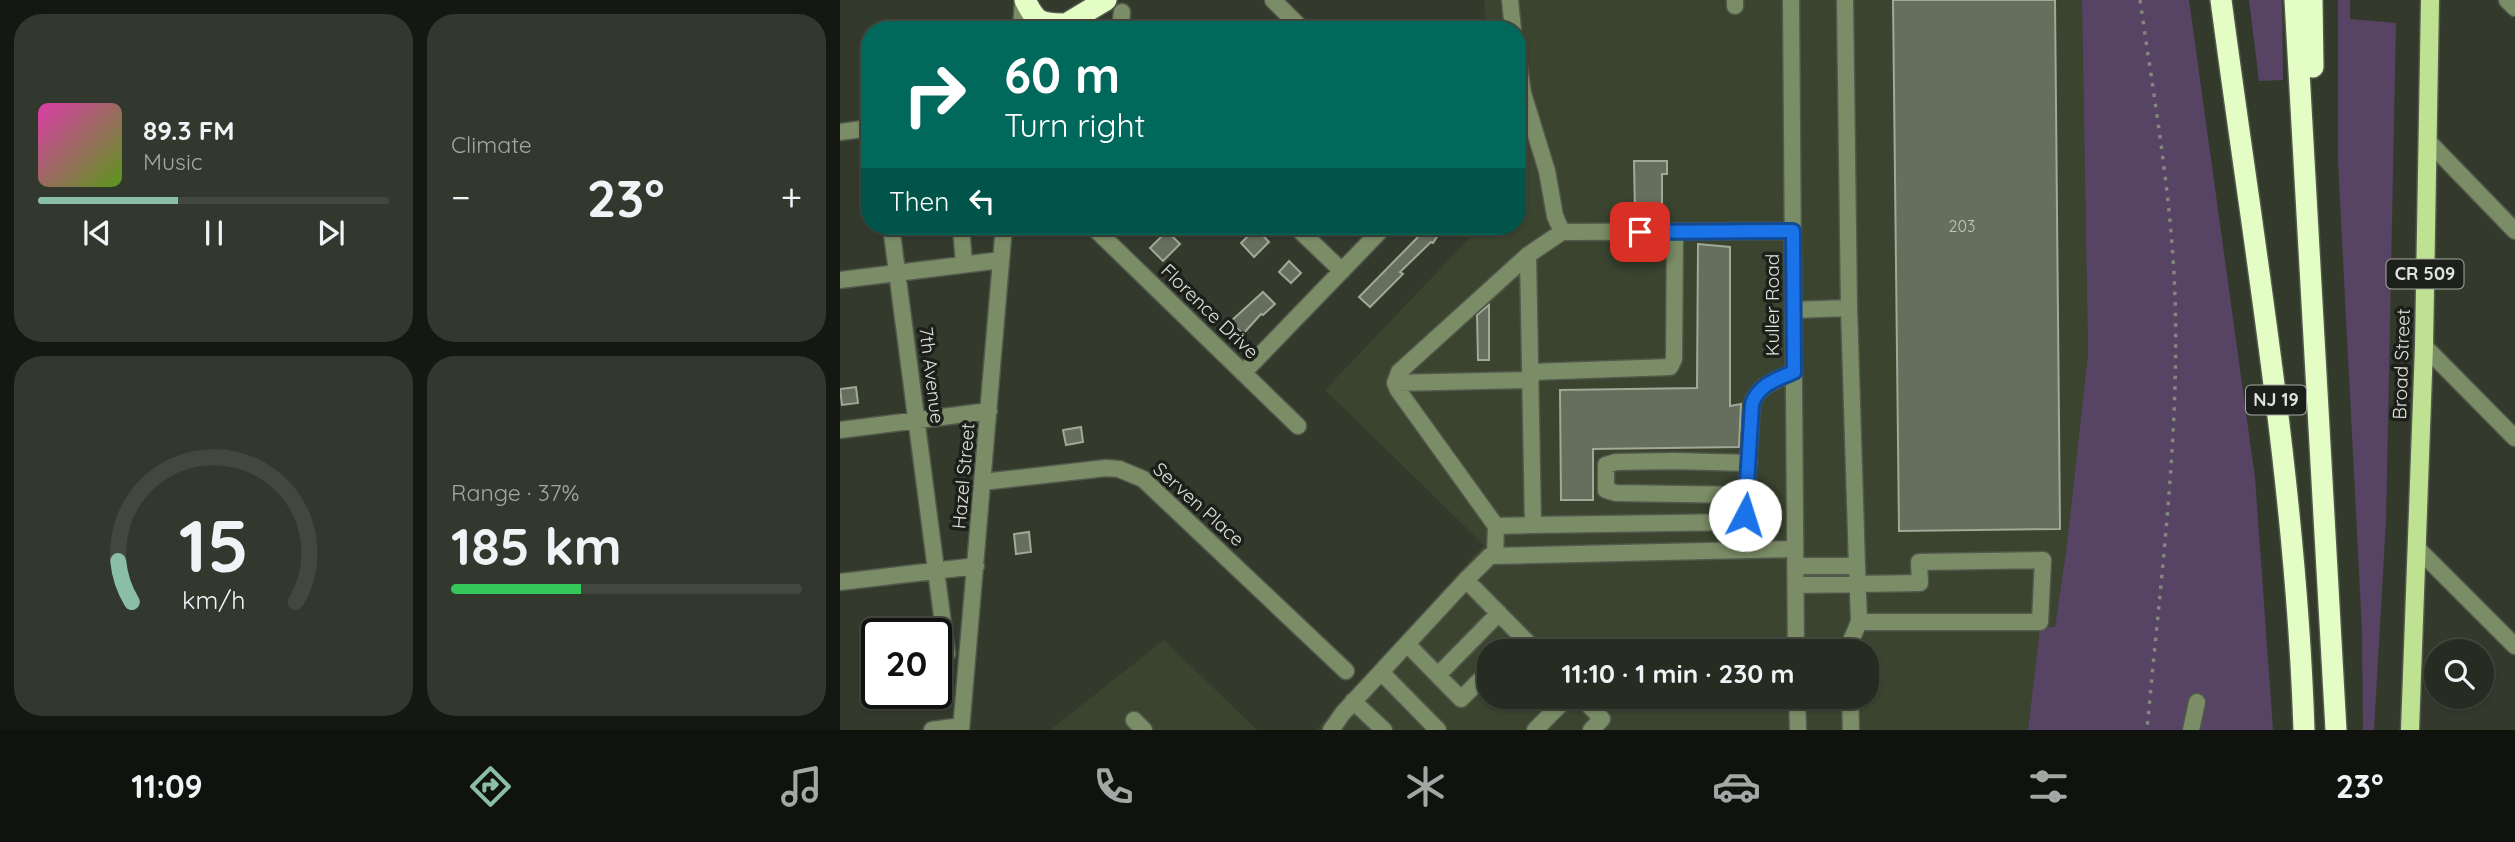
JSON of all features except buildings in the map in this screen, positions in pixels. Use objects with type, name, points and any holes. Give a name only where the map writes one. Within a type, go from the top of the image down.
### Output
[{"type":"highway","points":[[1024,0],[1033,17],[1040,21]]},
{"type":"highway","points":[[2210,0],[2242,162]]},
{"type":"highway","name":"NJ 19","points":[[2221,0],[2279,424],[2299,639],[2304,730]]},
{"type":"highway","points":[[2295,0],[2314,303]]},
{"type":"highway","name":"NJ 19","points":[[2312,0],[2314,303],[2336,730]]},
{"type":"highway","points":[[1075,21],[1114,6]]},
{"type":"highway","points":[[2331,635],[2346,730]]},
{"type":"highway","points":[[2294,730],[2299,639]]},
{"type":"main road","name":"Broad Street","points":[[2410,730],[2424,346],[2430,0]]},
{"type":"street","points":[[1022,21],[1024,0]]},
{"type":"street","points":[[1273,0],[1294,21]]},
{"type":"street","points":[[1510,0],[1512,21]]},
{"type":"street","name":"Kuller Road","points":[[1791,0],[1797,639]]},
{"type":"street","points":[[1845,0],[1849,309],[1859,622],[1852,639]]},
{"type":"street","points":[[2507,0],[2515,8]]},
{"type":"street","points":[[1526,103],[1547,171],[1555,216],[1562,232]]},
{"type":"street","points":[[840,132],[861,129]]},
{"type":"street","points":[[2427,141],[2515,231]]},
{"type":"street","points":[[1495,556],[1496,526],[1398,390],[1395,383],[1399,372],[1528,255],[1562,232],[1793,231]]},
{"type":"street","points":[[1395,383],[1670,367],[1674,359],[1675,232]]},
{"type":"street","name":"7th Avenue","points":[[892,235],[942,618]]},
{"type":"street","points":[[962,235],[964,264]]},
{"type":"street","name":"Hazel Street","points":[[961,728],[1003,235]]},
{"type":"street","name":"Florence Drive","points":[[1101,235],[1298,426]]},
{"type":"street","points":[[1304,235],[1342,271]]},
{"type":"street","points":[[1243,373],[1376,235]]},
{"type":"street","points":[[1528,255],[1533,525]]},
{"type":"street","points":[[840,280],[1001,260]]},
{"type":"street","points":[[1793,310],[1849,309]]},
{"type":"street","points":[[2424,346],[2515,438]]},
{"type":"street","points":[[1496,526],[1739,522],[1745,515],[1752,404],[1755,394],[1766,385],[1794,372]]},
{"type":"street","points":[[840,430],[989,411]]},
{"type":"street","points":[[1746,495],[1616,494],[1606,490],[1606,465],[1616,462],[1674,461],[1749,463]]},
{"type":"street","name":"Serven Place","points":[[983,482],[1106,468],[1119,469],[1143,478],[1346,671]]},
{"type":"street","points":[[2418,549],[2515,646]]},
{"type":"street","points":[[1331,730],[1353,702],[1490,556],[1795,557],[1857,566]]},
{"type":"street","points":[[1796,585],[1920,583],[1920,562],[2043,560],[2040,622],[1859,622]]},
{"type":"street","points":[[840,582],[976,566]]},
{"type":"street","points":[[1466,580],[1523,638]]},
{"type":"street","points":[[1438,675],[1499,613]]},
{"type":"street","points":[[1407,644],[1461,698],[1477,683]]},
{"type":"street","points":[[1381,672],[1438,730]]},
{"type":"street","points":[[1353,702],[1384,730]]},
{"type":"street","points":[[2191,730],[2197,702]]},
{"type":"street","points":[[1535,730],[1556,709]]},
{"type":"street","points":[[1591,730],[1602,719],[1592,709]]},
{"type":"street","points":[[1797,709],[1798,730]]},
{"type":"street","points":[[1850,709],[1851,730]]},
{"type":"street","points":[[932,730],[961,728]]},
{"type":"shaded area","points":[[1484,0],[2082,0],[2088,354],[2055,628],[2040,628],[2028,730],[1316,730],[1484,545],[1325,390],[1472,235],[1526,235],[1526,21],[1485,21]]},
{"type":"shaded area","points":[[2082,0],[2189,0],[2255,478],[2273,730],[2028,730],[2040,628],[2055,627],[2088,354]]},
{"type":"shaded area","points":[[2249,0],[2282,0],[2283,80],[2259,81]]},
{"type":"shaded area","points":[[2338,0],[2350,0],[2350,19],[2396,23],[2386,520],[2374,730],[2363,730],[2362,630],[2338,161]]},
{"type":"shaded area","points":[[1164,640],[1257,730],[1050,730]]},
{"type":"railway","points":[[2140,0],[2168,205],[2176,330],[2168,502],[2147,730]]},
{"type":"route","points":[[1640,232],[1793,231],[1794,372],[1766,385],[1755,394],[1752,404],[1745,515]]}]
